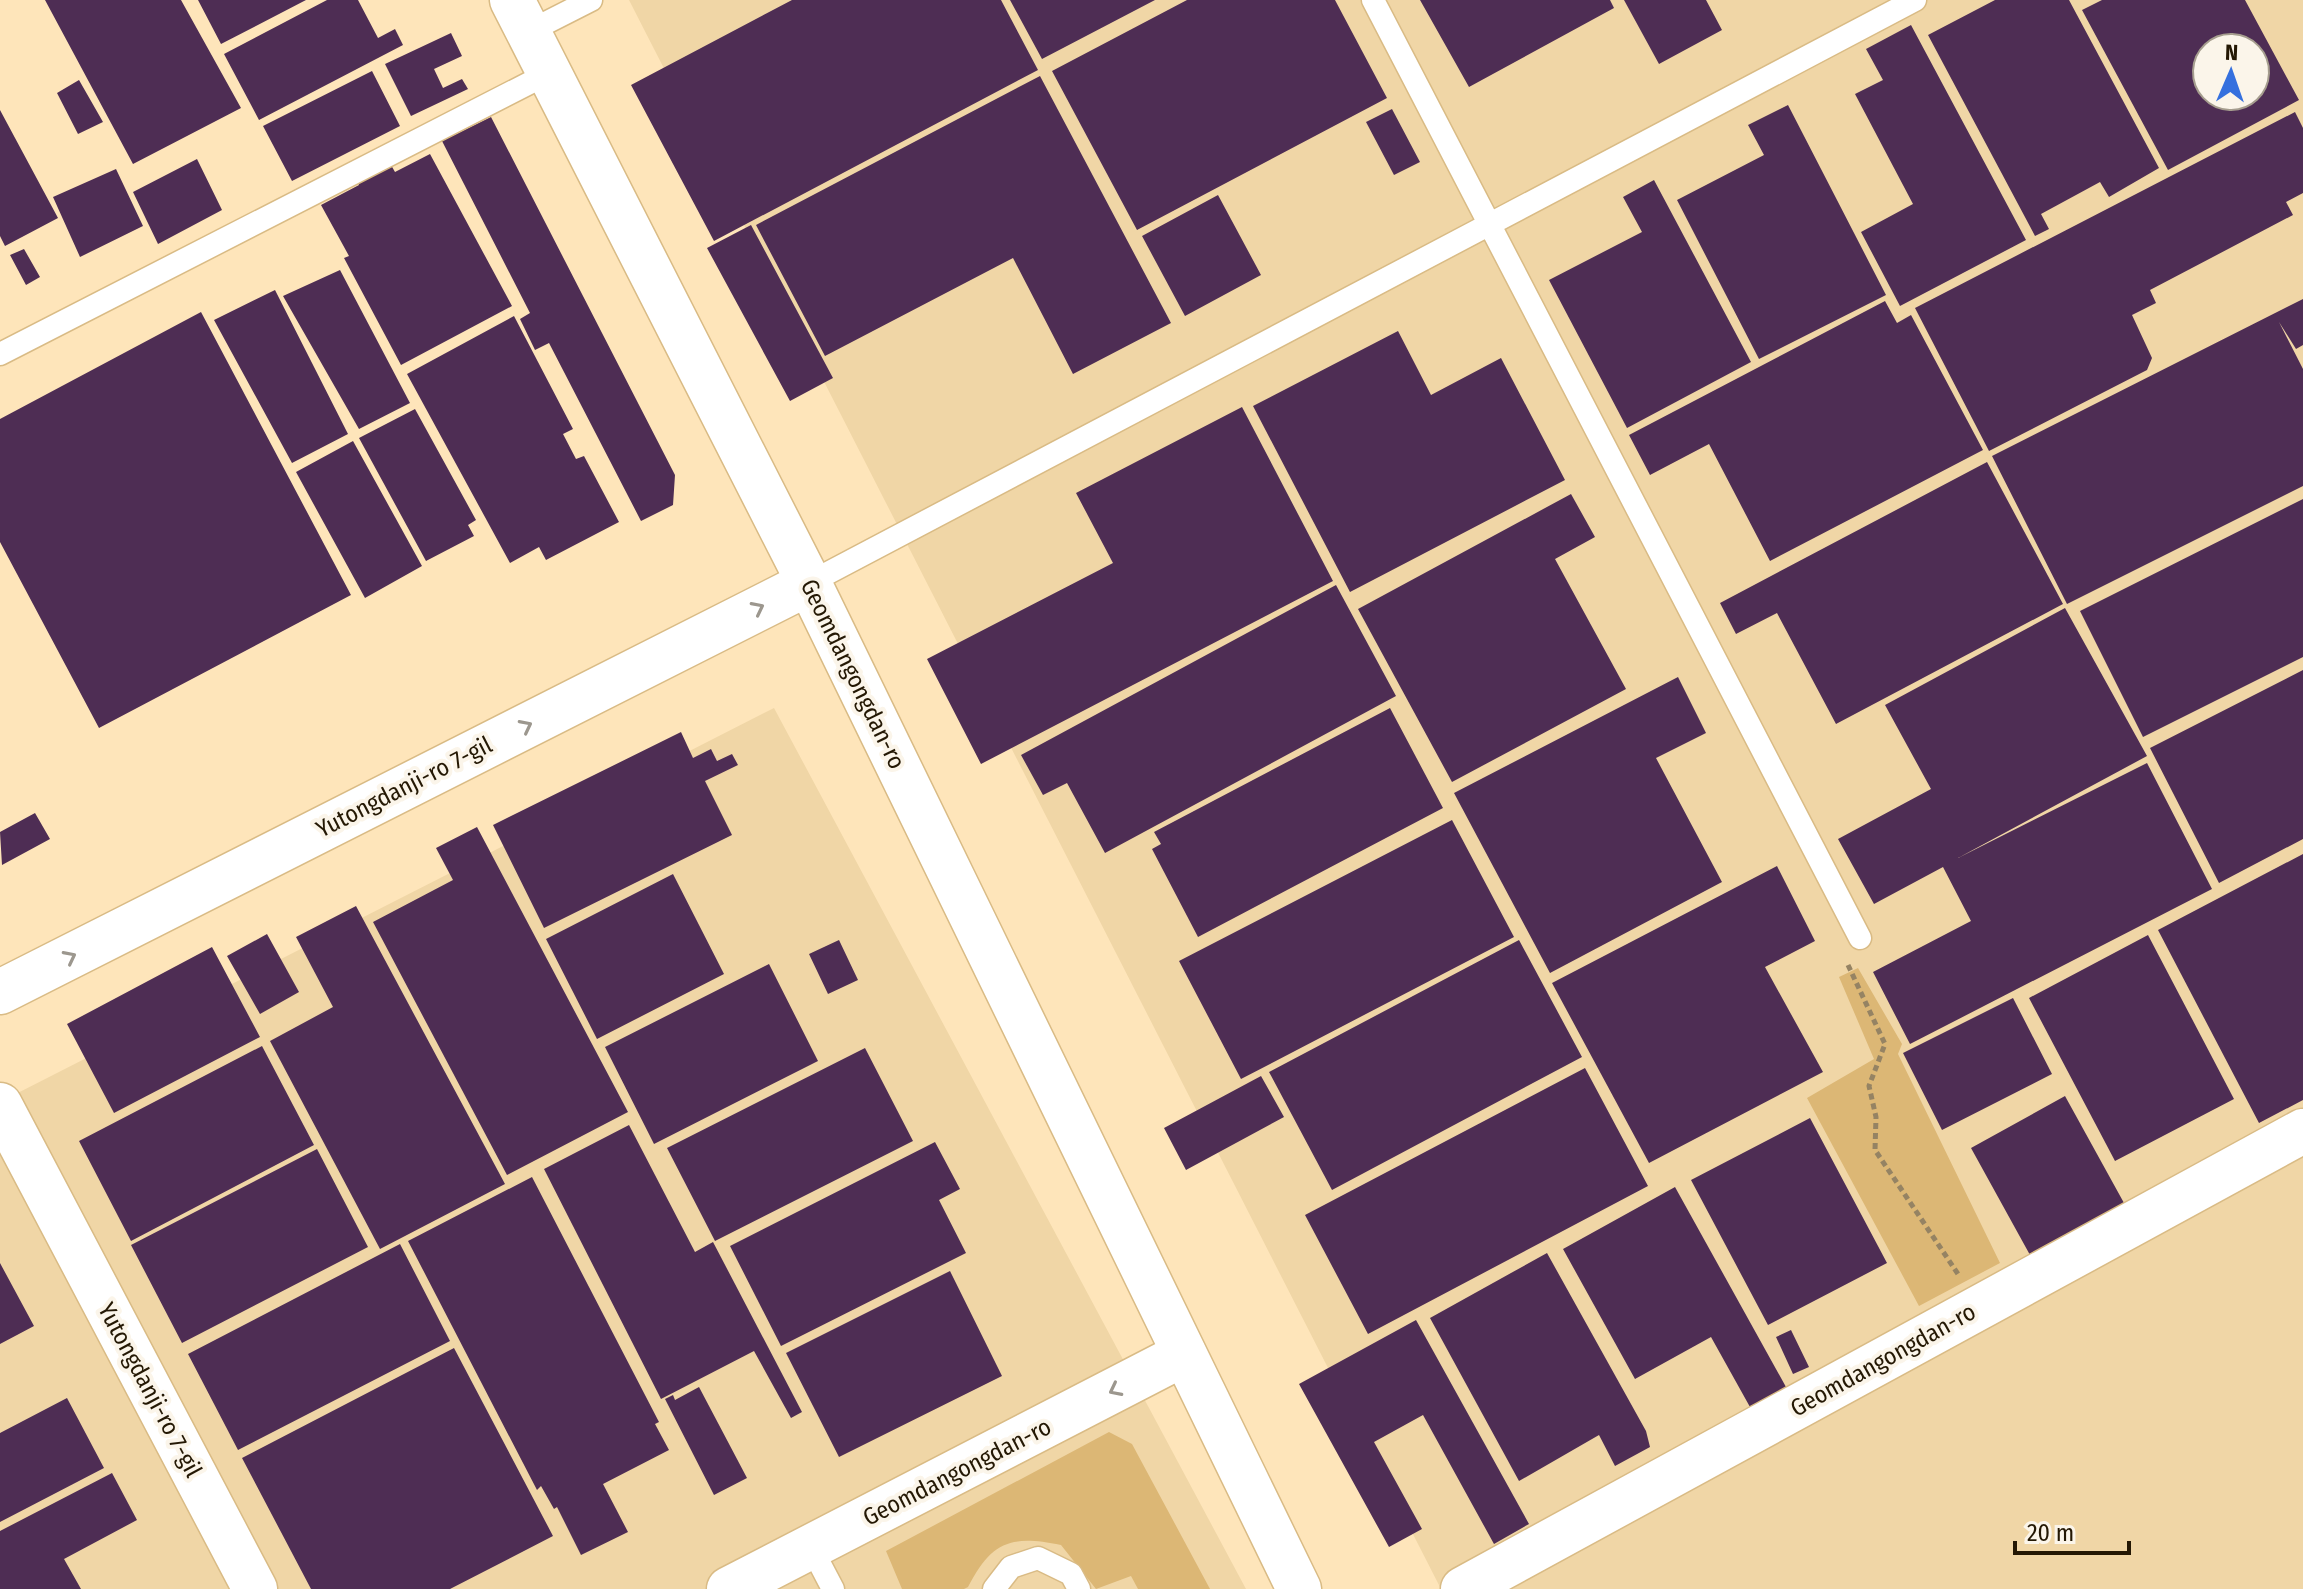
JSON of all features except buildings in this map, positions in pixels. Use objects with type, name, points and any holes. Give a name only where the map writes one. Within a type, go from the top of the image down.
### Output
[{"type":"street","name":"Geomdangongdan-ro","points":[[520,16],[809,583],[1299,1589]]},
{"type":"street","name":"Yutongdanji-ro 7-gil","points":[[0,992],[809,583]]},
{"type":"street","name":"Yutongdanji-ro 7-gil","points":[[0,1105],[255,1589]]},
{"type":"street","name":"Geomdangongdan-ro","points":[[1463,1589],[2303,1131]]},
{"type":"street","name":"Geomdangongdan-ro","points":[[729,1589],[1184,1354]]},
{"type":"lane","points":[[520,16],[591,0]]},
{"type":"lane","points":[[1373,0],[1860,938]]},
{"type":"lane","points":[[809,583],[1915,0]]},
{"type":"lane","points":[[0,354],[549,73]]},
{"type":"lane","points":[[811,1547],[833,1589]]},
{"type":"lane","points":[[994,1589],[1011,1567],[1038,1558],[1071,1574],[1079,1589]]},
{"type":"path","points":[[1860,938],[1845,958],[1885,1044],[1869,1086],[1876,1117],[1875,1150],[1947,1255],[1978,1308]]},
{"type":"shaded area","points":[[629,0],[2303,0],[2303,1589],[1441,1589]]},
{"type":"shaded area","points":[[774,708],[1246,1589],[0,1589],[0,1102]]},
{"type":"shaded area","points":[[1858,968],[1902,1044],[1898,1054],[2000,1263],[1919,1306],[1807,1098],[1874,1059],[1839,977]]},
{"type":"shaded area","points":[[1109,1432],[1132,1444],[1210,1589],[1138,1589],[1131,1576],[1096,1589],[1061,1545],[1028,1541],[1004,1545],[995,1551],[964,1589],[902,1589],[886,1551]]}]
